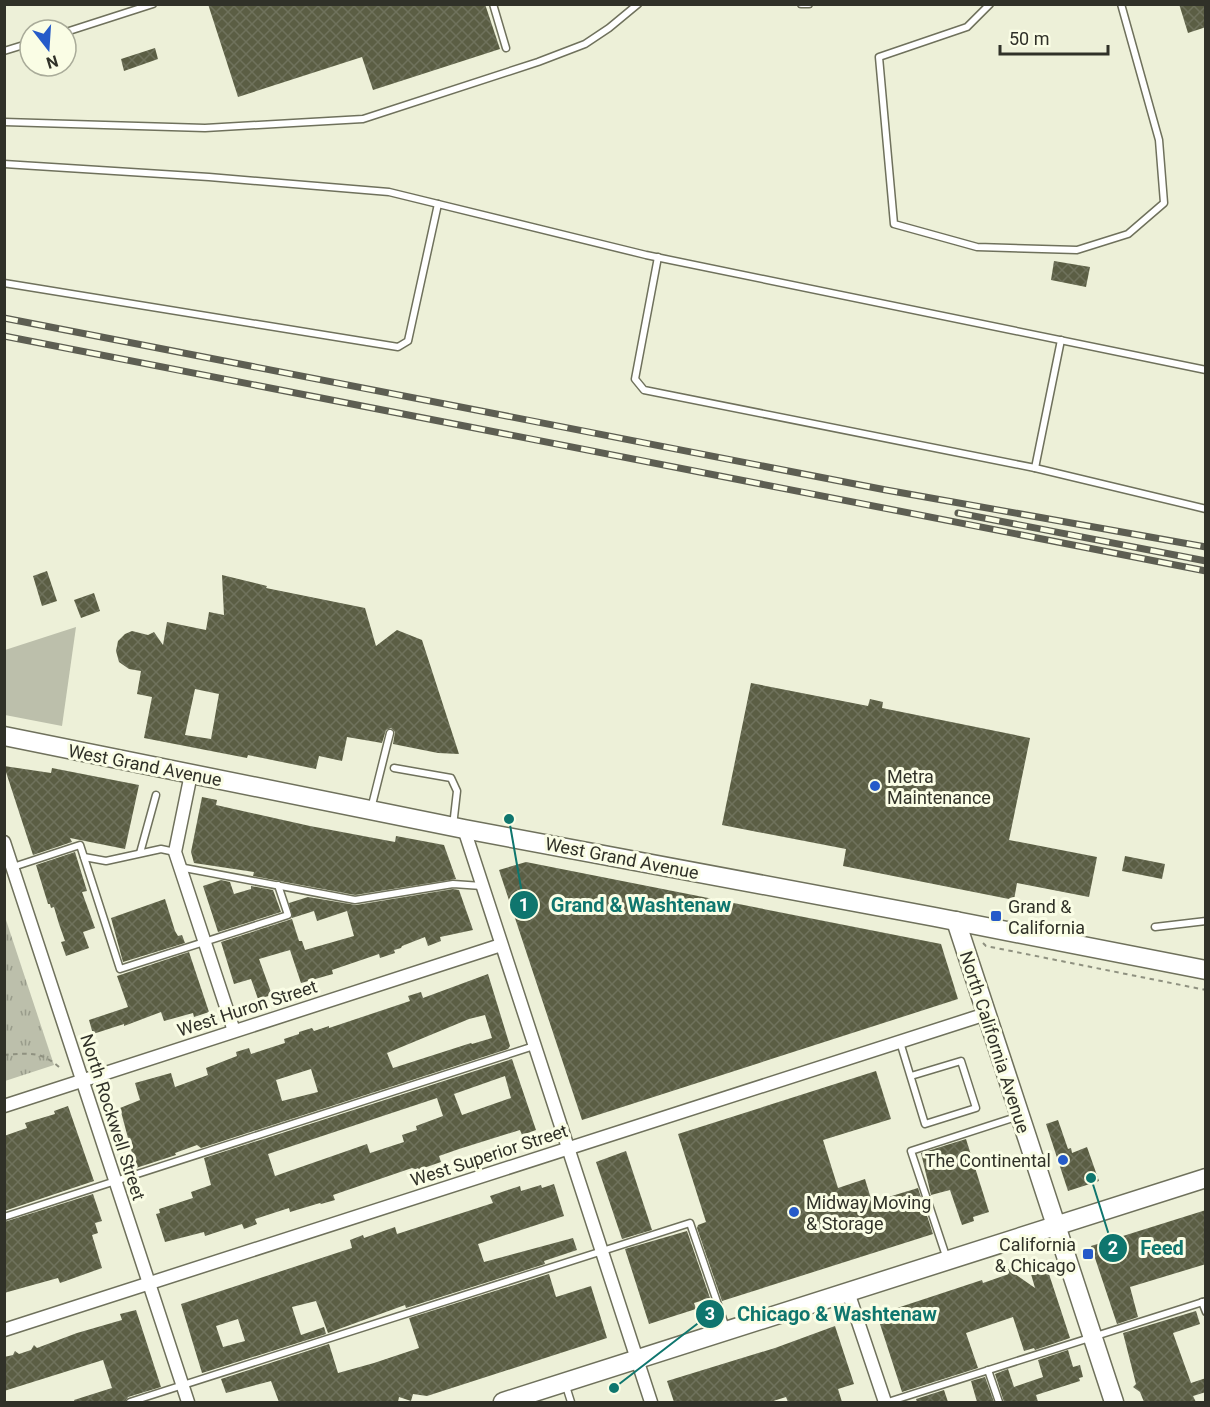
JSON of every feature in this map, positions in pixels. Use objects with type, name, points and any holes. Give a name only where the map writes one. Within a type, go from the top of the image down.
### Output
[{"type":"main road","name":"West Grand Avenue","points":[[4,736],[458,828],[1206,970]]},
{"type":"main road","name":"North California Avenue","points":[[956,921],[1113,1402]]},
{"type":"main road","points":[[503,1402],[1206,1178]]},
{"type":"street","points":[[191,774],[175,852],[234,1031]]},
{"type":"street","points":[[458,828],[482,886],[650,1402]]},
{"type":"street","name":"North Rockwell Street","points":[[4,842],[188,1402]]},
{"type":"street","name":"West Huron Street","points":[[4,1106],[501,945]]},
{"type":"street","name":"West Superior Street","points":[[4,1330],[986,1014]]},
{"type":"street","points":[[848,1292],[886,1402]]},
{"type":"lane","points":[[78,28],[153,4]]},
{"type":"lane","points":[[493,4],[506,48]]},
{"type":"lane","points":[[4,122],[205,128],[363,119],[538,62],[585,44],[638,4]]},
{"type":"lane","points":[[801,4],[809,4]]},
{"type":"lane","points":[[990,4],[967,27],[879,57],[894,224],[977,247],[1077,250],[1128,234],[1164,203],[1159,140],[1121,4]]},
{"type":"lane","points":[[4,165],[209,177],[389,192],[658,257],[1206,370]]},
{"type":"lane","points":[[4,283],[398,346],[408,341],[438,204]]},
{"type":"lane","points":[[658,257],[635,379],[644,390],[1035,468],[1206,508]]},
{"type":"lane","points":[[1035,468],[1061,340]]},
{"type":"lane","points":[[371,810],[390,733]]},
{"type":"lane","points":[[394,768],[451,778],[457,791],[458,828]]},
{"type":"lane","points":[[141,853],[156,795]]},
{"type":"lane","points":[[13,867],[80,845],[120,969],[288,915],[278,885]]},
{"type":"lane","points":[[84,857],[106,861],[161,849],[175,852]]},
{"type":"lane","points":[[179,867],[355,900],[453,884],[482,886]]},
{"type":"lane","points":[[1155,927],[1206,921]]},
{"type":"lane","points":[[900,1041],[925,1124],[976,1108],[961,1061],[911,1076]]},
{"type":"lane","points":[[4,1217],[534,1046]]},
{"type":"lane","points":[[948,1261],[911,1151],[1019,1116]]},
{"type":"lane","points":[[130,1402],[690,1222],[727,1331]]},
{"type":"lane","points":[[886,1402],[1204,1302],[1206,1312]]},
{"type":"lane","points":[[988,1371],[999,1402]]},
{"type":"lane","points":[[564,1383],[571,1402]]},
{"type":"path","points":[[986,946],[1206,990]]},
{"type":"path","points":[[4,1055],[34,1054],[48,1057],[59,1067]]},
{"type":"green space","points":[[76,627],[62,726],[5,715],[5,650]]},
{"type":"green space","points":[[5,917],[54,1065],[4,1081]]},
{"type":"building","points":[[208,4],[485,4],[500,49],[373,90],[362,57],[238,97]]},
{"type":"building","points":[[1179,4],[1206,4],[1206,27],[1188,33]]},
{"type":"building","points":[[155,48],[158,59],[124,71],[121,59]]},
{"type":"building","points":[[1054,261],[1090,267],[1086,287],[1051,280]]},
{"type":"building","points":[[47,571],[57,601],[42,606],[33,576]]},
{"type":"building","points":[[222,575],[267,586],[266,588],[365,608],[376,646],[397,630],[422,640],[459,754],[438,753],[393,744],[395,732],[391,728],[386,730],[382,743],[347,737],[342,761],[319,756],[316,769],[144,738],[152,697],[137,694],[141,671],[129,669],[119,662],[116,651],[118,641],[132,631],[148,635],[154,632],[163,645],[167,622],[206,630],[209,612],[224,615]],"holes":[[[195,689],[219,694],[211,739],[185,735]]]},
{"type":"building","points":[[94,593],[100,611],[81,618],[74,600]]},
{"type":"building","name":"Metra Maintenance","points":[[751,683],[868,706],[870,699],[883,702],[882,708],[1030,738],[1009,840],[1097,857],[1089,897],[1017,883],[1014,900],[843,866],[846,849],[722,825]]},
{"type":"building","points":[[4,766],[51,773],[52,768],[139,785],[125,849],[70,838],[72,842],[33,855]]},
{"type":"building","points":[[202,797],[217,800],[216,805],[310,826],[395,842],[396,836],[444,845],[456,879],[355,895],[253,876],[254,872],[194,863],[191,852]]},
{"type":"building","points":[[75,852],[87,891],[82,892],[95,928],[83,932],[89,948],[66,956],[61,942],[65,941],[54,907],[51,908],[48,904],[36,865]]},
{"type":"building","points":[[1125,856],[1165,864],[1162,879],[1122,871]]},
{"type":"building","points":[[526,862],[941,944],[958,999],[582,1120],[499,870]]},
{"type":"building","points":[[221,880],[230,882],[234,894],[251,889],[251,886],[273,890],[281,912],[218,932],[203,886]]},
{"type":"building","points":[[453,889],[459,890],[473,930],[440,937],[441,941],[428,946],[425,937],[394,950],[395,953],[380,958],[379,954],[332,970],[333,974],[301,983],[290,950],[259,959],[272,995],[258,999],[251,979],[234,984],[221,942],[292,919],[299,941],[302,941],[305,950],[354,936],[347,911],[317,921],[314,911],[292,918],[289,903],[308,897],[356,905]]},
{"type":"building","points":[[165,899],[175,931],[178,936],[182,935],[185,943],[123,962],[111,918]]},
{"type":"building","points":[[189,952],[209,1012],[194,1017],[193,1013],[164,1021],[161,1012],[124,1026],[124,1024],[93,1034],[89,1020],[128,1007],[117,976]]},
{"type":"building","points":[[488,974],[510,1046],[508,1049],[201,1148],[197,1145],[175,1153],[176,1155],[136,1168],[120,1108],[140,1100],[135,1083],[171,1073],[175,1087],[208,1075],[206,1068],[237,1056],[236,1052],[249,1048],[251,1054],[285,1043],[284,1039],[299,1034],[299,1032],[312,1028],[314,1031],[329,1026],[329,1028],[410,1001],[408,996],[421,992],[423,998]],"holes":[[[485,1015],[492,1038],[393,1068],[387,1053],[469,1019]],[[311,1069],[318,1092],[282,1101],[276,1080]]]},
{"type":"building","points":[[512,1059],[536,1130],[522,1135],[520,1130],[459,1149],[439,1156],[441,1162],[418,1170],[412,1168],[333,1195],[335,1200],[290,1212],[289,1208],[255,1219],[257,1224],[244,1229],[242,1224],[205,1236],[204,1232],[165,1242],[156,1214],[160,1213],[159,1209],[193,1198],[191,1192],[211,1185],[204,1158]],"holes":[[[505,1076],[511,1098],[462,1115],[454,1094]],[[437,1098],[443,1116],[416,1126],[417,1130],[402,1135],[404,1142],[370,1153],[367,1144],[275,1176],[268,1154]]]},
{"type":"building","points":[[876,1071],[891,1119],[823,1140],[838,1188],[865,1179],[872,1202],[918,1188],[933,1234],[722,1301],[697,1228],[698,1225],[706,1222],[678,1134]]},
{"type":"building","points":[[68,1106],[94,1181],[4,1211],[4,1136],[27,1128],[25,1123],[55,1114],[54,1111]]},
{"type":"building","points":[[1058,1120],[1068,1149],[1071,1148],[1072,1153],[1087,1147],[1099,1181],[1068,1191],[1046,1124]]},
{"type":"building","points":[[966,1139],[989,1212],[973,1217],[974,1221],[962,1225],[950,1190],[931,1195],[921,1153]]},
{"type":"building","points":[[626,1151],[652,1230],[622,1239],[596,1162]]},
{"type":"building","points":[[554,1184],[564,1216],[478,1244],[484,1262],[573,1238],[577,1250],[544,1261],[545,1264],[406,1308],[405,1305],[328,1333],[316,1301],[292,1307],[301,1335],[324,1327],[326,1334],[202,1373],[181,1304],[352,1248],[350,1240],[363,1235],[364,1238],[395,1227],[397,1234],[493,1203],[490,1196],[520,1186],[521,1191],[541,1185],[542,1188]],"holes":[[[238,1319],[245,1341],[223,1347],[216,1326]]]},
{"type":"building","points":[[93,1194],[102,1221],[95,1223],[98,1233],[92,1235],[102,1268],[60,1283],[58,1278],[4,1293],[4,1222]]},
{"type":"building","points":[[1206,1210],[1206,1264],[1130,1287],[1138,1317],[1117,1324],[1091,1246]]},
{"type":"building","points":[[687,1231],[710,1298],[694,1303],[696,1309],[649,1324],[625,1249]]},
{"type":"building","points":[[1045,1262],[1070,1338],[1035,1350],[1034,1348],[1024,1351],[1013,1317],[966,1333],[978,1368],[902,1392],[874,1312],[895,1313],[894,1309],[982,1280],[983,1283],[1006,1275],[1008,1269],[1035,1288],[1029,1267]]},
{"type":"building","points":[[549,1274],[556,1297],[591,1286],[607,1338],[427,1396],[413,1394],[411,1401],[399,1397],[398,1402],[279,1402],[271,1381],[226,1393],[221,1379],[329,1344],[338,1373],[374,1363],[419,1348],[409,1318]]},
{"type":"building","points":[[136,1310],[161,1387],[128,1397],[125,1402],[75,1402],[74,1400],[112,1388],[103,1360],[4,1391],[4,1357],[13,1355],[15,1351],[19,1354],[31,1350],[34,1345],[37,1348],[122,1320],[120,1314]]},
{"type":"building","points":[[1196,1311],[1200,1324],[1173,1333],[1191,1383],[1206,1378],[1206,1392],[1193,1396],[1196,1402],[1144,1402],[1140,1392],[1133,1387],[1136,1384],[1123,1333]]},
{"type":"building","points":[[835,1326],[854,1384],[838,1389],[842,1402],[788,1402],[786,1397],[770,1402],[674,1402],[667,1381],[775,1348]]},
{"type":"building","points":[[1068,1350],[1073,1367],[1080,1365],[1083,1377],[1079,1378],[1080,1381],[1036,1395],[1038,1402],[1004,1402],[995,1374],[1008,1369],[1014,1387],[1043,1377],[1038,1360]]},
{"type":"building","points":[[985,1377],[994,1402],[977,1402],[971,1381]]},
{"type":"building","points":[[944,1390],[948,1402],[917,1402],[916,1399]]},
{"type":"railway","points":[[4,318],[886,490],[1206,547]]},
{"type":"railway","points":[[4,336],[1206,571]]},
{"type":"railway","points":[[958,513],[1206,561]]},
{"type":"place","name":"Metra Maintenance","points":[[875,786]]},
{"type":"place","name":"Grand & Washtenaw","points":[[509,819]]},
{"type":"place","name":"Grand & California","points":[[996,916]]},
{"type":"place","name":"The Continental","points":[[1063,1160]]},
{"type":"place","name":"Feed","points":[[1091,1178]]},
{"type":"place","name":"Midway Moving & Storage","points":[[794,1212]]},
{"type":"place","name":"California & Chicago","points":[[1088,1254]]},
{"type":"place","name":"Chicago & Washtenaw","points":[[614,1388]]}]
